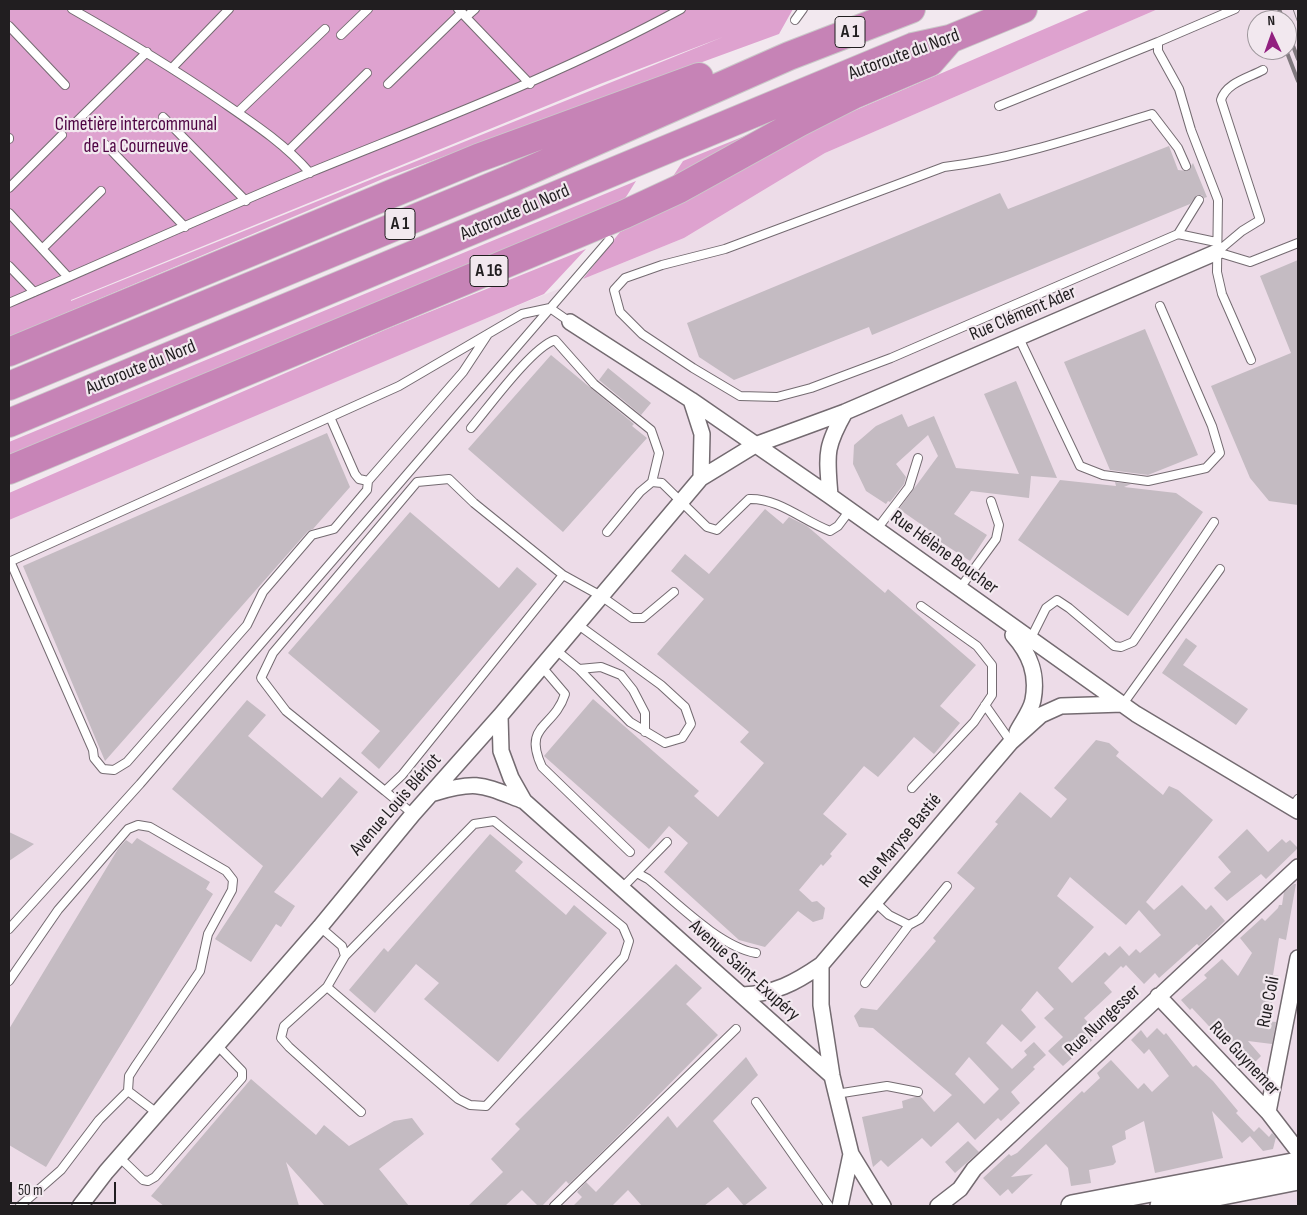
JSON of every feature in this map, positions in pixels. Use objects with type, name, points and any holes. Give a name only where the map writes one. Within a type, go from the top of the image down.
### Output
[{"type":"highway","name":"Autoroute du Nord","points":[[9,386],[510,179],[789,56],[911,9]]},
{"type":"highway","name":"Autoroute du Nord","points":[[9,423],[913,47],[950,39],[1023,9]]},
{"type":"highway","name":"A 16","points":[[9,470],[625,214],[679,189],[808,118],[930,62],[950,39]]},
{"type":"highway","points":[[9,352],[486,154],[763,54],[789,56]]},
{"type":"main road","points":[[1072,1206],[1298,1163]]},
{"type":"main road","points":[[1161,1206],[1211,1202],[1298,1178]]},
{"type":"street","name":"Rue Clément Ader","points":[[755,445],[845,412],[1019,338],[1216,247]]},
{"type":"street","name":"Rue Hélène Boucher","points":[[570,322],[691,400],[830,496],[960,588],[997,617],[1123,704],[1296,806]]},
{"type":"street","points":[[691,400],[702,434],[701,478]]},
{"type":"street","points":[[830,496],[826,453],[832,434],[845,412]]},
{"type":"street","name":"Avenue Louis Blériot","points":[[80,1206],[119,1157],[320,927],[413,814],[434,793],[542,667],[701,478],[755,445]]},
{"type":"street","name":"Rue Maryse Bastié","points":[[997,617],[1027,651],[1034,672],[1033,701],[1011,742]]},
{"type":"street","name":"Rue Maryse Bastié","points":[[742,995],[762,995],[786,987],[821,965],[1011,742],[1041,716],[1061,706],[1123,704]]},
{"type":"street","name":"Avenue Saint-Exupéry","points":[[500,716],[501,751],[524,801],[832,1076]]},
{"type":"street","name":"Avenue Saint-Exupéry","points":[[434,793],[461,785],[480,785],[524,801]]},
{"type":"street","name":"Rue Nungesser","points":[[938,1206],[960,1189],[974,1169],[1298,867]]},
{"type":"street","name":"Rue Coli","points":[[1268,1112],[1298,958]]},
{"type":"street","points":[[821,965],[821,1005],[832,1076],[851,1154],[883,1206]]},
{"type":"street","name":"Rue Guynemer","points":[[1158,996],[1268,1112],[1298,1151]]},
{"type":"street","points":[[840,1206],[851,1154]]},
{"type":"street","points":[[960,1189],[960,1206]]},
{"type":"lane","points":[[72,9],[147,52],[238,112],[289,150],[310,173]]},
{"type":"lane","points":[[172,68],[228,9]]},
{"type":"lane","points":[[341,35],[368,9]]},
{"type":"lane","points":[[388,84],[462,13],[475,9]]},
{"type":"lane","points":[[9,303],[310,173],[530,84],[592,55],[681,9]]},
{"type":"lane","points":[[795,20],[803,9]]},
{"type":"lane","points":[[999,106],[1235,9]]},
{"type":"lane","points":[[462,13],[530,84]]},
{"type":"lane","points":[[9,26],[65,85]]},
{"type":"lane","points":[[238,112],[325,29]]},
{"type":"lane","points":[[1158,42],[1158,51],[1179,89],[1191,130],[1218,200],[1217,272],[1222,294],[1251,360]]},
{"type":"lane","points":[[70,127],[147,52]]},
{"type":"lane","points":[[1216,247],[1260,220],[1221,100],[1224,91],[1229,87],[1264,70]]},
{"type":"lane","points":[[289,150],[367,73]]},
{"type":"lane","points":[[1186,166],[1178,148],[1152,114],[1047,146],[982,162],[944,166],[725,249],[662,265],[625,278],[614,290],[620,312],[642,334],[693,368],[740,396],[777,397],[812,388],[899,354],[1178,234],[1199,200]]},
{"type":"lane","points":[[163,117],[246,200]]},
{"type":"lane","points":[[9,188],[62,135]]},
{"type":"lane","points":[[106,145],[185,227]]},
{"type":"lane","points":[[42,249],[101,191]]},
{"type":"lane","points":[[9,213],[68,277]]},
{"type":"lane","points":[[1178,234],[1216,247],[1250,262],[1298,243]]},
{"type":"lane","points":[[9,929],[140,784],[609,240]]},
{"type":"lane","points":[[9,266],[34,292]]},
{"type":"lane","points":[[1019,338],[1080,466],[1103,475],[1148,480],[1206,468],[1220,453],[1212,426],[1160,306]]},
{"type":"lane","points":[[489,332],[463,372],[368,481],[367,490],[334,529],[312,535],[263,592],[248,625],[127,762],[114,770],[103,769],[94,758],[93,750],[10,561],[399,386],[489,332],[522,314],[550,308],[570,322]]},
{"type":"lane","points":[[471,428],[529,360],[547,343],[555,340],[594,384],[650,430],[659,453],[652,482],[640,492],[607,532]]},
{"type":"lane","points":[[330,417],[355,474],[359,479],[368,481]]},
{"type":"lane","points":[[877,529],[909,487],[918,458]]},
{"type":"lane","points":[[413,814],[286,710],[261,678],[273,653],[417,482],[449,479],[474,503],[563,576],[601,596],[632,618],[643,618],[674,592]]},
{"type":"lane","points":[[652,482],[662,483],[707,527],[716,530],[749,499],[762,499],[782,506],[830,531],[838,526],[850,510]]},
{"type":"lane","points":[[960,588],[996,539],[999,525],[990,501]]},
{"type":"lane","points":[[1030,640],[1046,608],[1057,600],[1114,646],[1121,647],[1133,642],[1214,522]]},
{"type":"lane","points":[[1123,704],[1220,569]]},
{"type":"lane","points":[[385,791],[402,775],[563,576]]},
{"type":"lane","points":[[912,788],[974,722],[992,694],[992,665],[977,646],[921,606]]},
{"type":"lane","points":[[556,650],[579,669],[630,722],[665,744],[682,738],[691,724],[685,707],[661,686],[577,624]]},
{"type":"lane","points":[[579,669],[600,666],[620,675],[633,690],[645,713],[645,732]]},
{"type":"lane","points":[[542,667],[565,694],[561,708],[536,734],[534,750],[542,767],[630,852]]},
{"type":"lane","points":[[985,705],[1011,742]]},
{"type":"lane","points":[[327,987],[458,1099],[470,1105],[486,1106],[624,957],[628,940],[623,927],[494,821],[474,824],[345,956],[327,987],[284,1026],[282,1038],[289,1047],[361,1112]]},
{"type":"lane","points":[[9,981],[58,910],[128,829],[138,825],[150,827],[226,871],[232,880],[232,890],[208,934],[200,971],[132,1071],[129,1076],[128,1091],[99,1120],[61,1170],[20,1206]]},
{"type":"lane","points":[[622,888],[667,842]]},
{"type":"lane","points":[[637,872],[707,928],[743,951],[756,953]]},
{"type":"lane","points":[[865,983],[908,925],[920,919],[947,886]]},
{"type":"lane","points":[[875,902],[889,915],[908,925]]},
{"type":"lane","points":[[320,927],[342,946],[345,956]]},
{"type":"lane","points":[[554,1206],[736,1029]]},
{"type":"lane","points":[[119,1157],[143,1180],[148,1181],[155,1177],[242,1078],[242,1071],[217,1044]]},
{"type":"lane","points":[[836,1094],[887,1086],[918,1092]]},
{"type":"lane","points":[[128,1091],[157,1113]]},
{"type":"lane","points":[[756,1102],[829,1206]]},
{"type":"shaded area","points":[[1158,9],[1298,9],[1298,1206],[9,1206],[9,512],[684,238],[825,153]]},
{"type":"green space","name":"Cimetière intercommunal de La Courneuve","points":[[9,9],[793,9],[779,34],[385,178],[9,337]],"holes":[[[723,37],[71,301],[600,84]]]},
{"type":"green space","points":[[1091,9],[1158,9],[825,153],[684,238],[583,279],[620,232],[680,204],[807,131]]},
{"type":"green space","points":[[774,124],[668,184],[683,161]]},
{"type":"green space","points":[[636,181],[621,205],[9,459],[9,442]]},
{"type":"green space","points":[[586,249],[544,294],[9,520],[9,493],[387,329]]},
{"type":"building","points":[[1169,146],[1178,170],[1188,171],[1193,163],[1207,197],[1204,198],[1202,195],[1197,195],[1190,204],[872,335],[869,327],[734,380],[699,357],[687,323],[1000,193],[1008,209]]},
{"type":"building","points":[[1298,260],[1298,505],[1269,501],[1250,478],[1211,386],[1291,353],[1260,276]]},
{"type":"building","points":[[1145,329],[1198,455],[1148,475],[1110,470],[1064,362]]},
{"type":"building","points":[[551,355],[634,424],[632,426],[647,438],[563,532],[468,449]]},
{"type":"building","points":[[608,368],[651,403],[641,415],[599,380]]},
{"type":"building","points":[[1016,381],[1057,478],[1031,476],[1029,498],[971,491],[954,514],[987,535],[970,561],[930,535],[932,532],[899,509],[938,456],[928,435],[896,464],[906,477],[904,484],[890,502],[888,501],[886,504],[866,491],[853,464],[854,445],[876,426],[902,414],[908,427],[934,416],[956,468],[1019,474],[984,394]]},
{"type":"building","points":[[327,433],[350,487],[313,529],[308,531],[105,761],[23,566]]},
{"type":"building","points":[[1060,480],[1116,486],[1115,482],[1131,484],[1124,487],[1176,493],[1203,512],[1128,616],[1018,540]]},
{"type":"building","points":[[765,509],[783,524],[789,517],[807,526],[885,593],[888,589],[976,665],[940,706],[960,723],[934,754],[914,737],[878,777],[864,766],[823,814],[847,834],[830,854],[832,856],[823,866],[821,864],[799,890],[812,902],[817,901],[825,908],[823,919],[813,922],[798,911],[765,947],[739,940],[664,872],[688,843],[669,826],[649,849],[544,756],[593,699],[699,791],[694,796],[718,817],[764,763],[740,742],[749,732],[657,654],[704,599],[671,571],[685,554],[709,574]]},
{"type":"building","points":[[410,512],[499,588],[517,567],[537,584],[379,769],[361,753],[380,731],[288,653]]},
{"type":"building","points":[[1186,638],[1197,646],[1183,665],[1248,709],[1236,725],[1162,673]]},
{"type":"building","points":[[247,700],[266,715],[248,736],[322,798],[340,777],[358,792],[274,892],[295,906],[281,927],[276,924],[251,962],[215,939],[263,866],[172,789]]},
{"type":"building","points":[[1096,740],[1109,743],[1119,752],[1116,756],[1163,795],[1169,786],[1178,790],[1213,820],[1146,902],[1154,910],[1182,885],[1206,910],[1211,905],[1225,921],[1199,946],[1197,944],[1159,978],[1155,973],[1144,984],[1126,965],[1123,968],[1121,966],[1104,983],[1112,992],[1084,1018],[1099,1034],[1063,1066],[1048,1051],[1063,1037],[1044,1018],[1054,1009],[1037,991],[1021,1010],[1036,1027],[1021,1042],[1002,1024],[986,1043],[1012,1069],[1027,1055],[1024,1051],[1034,1042],[1046,1055],[1033,1067],[1035,1069],[1011,1092],[1020,1103],[1001,1121],[998,1118],[975,1140],[958,1122],[931,1147],[922,1138],[888,1167],[881,1160],[873,1167],[862,1117],[903,1108],[902,1101],[915,1097],[921,1097],[934,1112],[952,1095],[873,1028],[859,1027],[854,1016],[861,1008],[877,1010],[936,941],[933,938],[975,888],[957,873],[998,824],[995,822],[1020,792],[1051,818],[1067,799],[1054,788]],"holes":[[[1070,877],[1126,925],[1139,910],[1161,935],[1140,953],[1136,949],[1129,956],[1120,946],[1109,956],[1105,952],[1072,983],[1058,968],[1094,927],[1057,896]],[[969,1057],[999,1089],[984,1104],[955,1074]]]},
{"type":"building","points":[[1247,829],[1268,852],[1282,839],[1286,843],[1290,840],[1298,848],[1266,879],[1261,874],[1227,901],[1214,888],[1231,872],[1218,857]]},
{"type":"building","points":[[9,832],[34,844],[9,861]]},
{"type":"building","points":[[490,834],[523,862],[515,871],[566,915],[574,905],[607,933],[498,1062],[424,999],[439,983],[416,964],[375,1013],[349,990],[384,948],[388,952]]},
{"type":"building","points":[[137,838],[210,882],[206,889],[213,894],[46,1167],[9,1145],[9,1029],[118,849],[126,840],[132,844]]},
{"type":"building","points":[[1296,884],[1286,940],[1279,938],[1273,975],[1279,976],[1267,1021],[1276,1022],[1272,1044],[1248,1041],[1261,1056],[1249,1068],[1223,1037],[1221,1039],[1192,1008],[1190,1010],[1181,1000],[1207,978],[1204,975],[1222,959],[1238,976],[1252,953],[1240,938],[1262,918],[1265,921],[1279,905],[1282,905],[1284,892]]},
{"type":"building","points":[[676,964],[702,988],[686,1004],[718,1035],[569,1184],[566,1181],[542,1206],[538,1206],[522,1190],[505,1206],[468,1206],[503,1172],[491,1159],[520,1129],[515,1124]]},
{"type":"building","points":[[1157,1028],[1164,1035],[1166,1033],[1193,1067],[1196,1065],[1213,1081],[1238,1111],[1236,1113],[1254,1132],[1259,1127],[1269,1137],[1272,1133],[1276,1137],[1273,1149],[1263,1151],[1250,1136],[1242,1143],[1212,1111],[1223,1158],[1155,1173],[1144,1121],[1125,1131],[1126,1139],[1112,1146],[1116,1162],[1113,1165],[1089,1170],[1091,1183],[1071,1186],[1068,1168],[1046,1144],[1011,1177],[1033,1174],[1012,1194],[1008,1189],[1000,1196],[983,1178],[1009,1154],[1011,1156],[1017,1153],[1082,1091],[1084,1093],[1100,1078],[1097,1073],[1111,1060],[1138,1089],[1144,1083],[1152,1092],[1169,1076],[1149,1049],[1144,1054],[1131,1040],[1141,1030],[1147,1038]]},
{"type":"building","points":[[746,1057],[758,1075],[713,1121],[767,1188],[744,1206],[728,1187],[704,1206],[642,1206],[628,1190],[612,1206],[573,1206],[582,1197],[577,1192],[586,1182],[596,1192],[668,1116],[677,1128]]},
{"type":"building","points":[[251,1079],[316,1135],[324,1125],[349,1146],[394,1121],[412,1118],[424,1134],[379,1169],[409,1206],[325,1206],[286,1162],[299,1206],[164,1206],[151,1196]]},
{"type":"building","points":[[968,1141],[979,1152],[955,1173],[945,1162]]},
{"type":"tram line","points":[[1293,9],[1298,23]]},
{"type":"railway","points":[[1290,60],[1298,81]]}]
